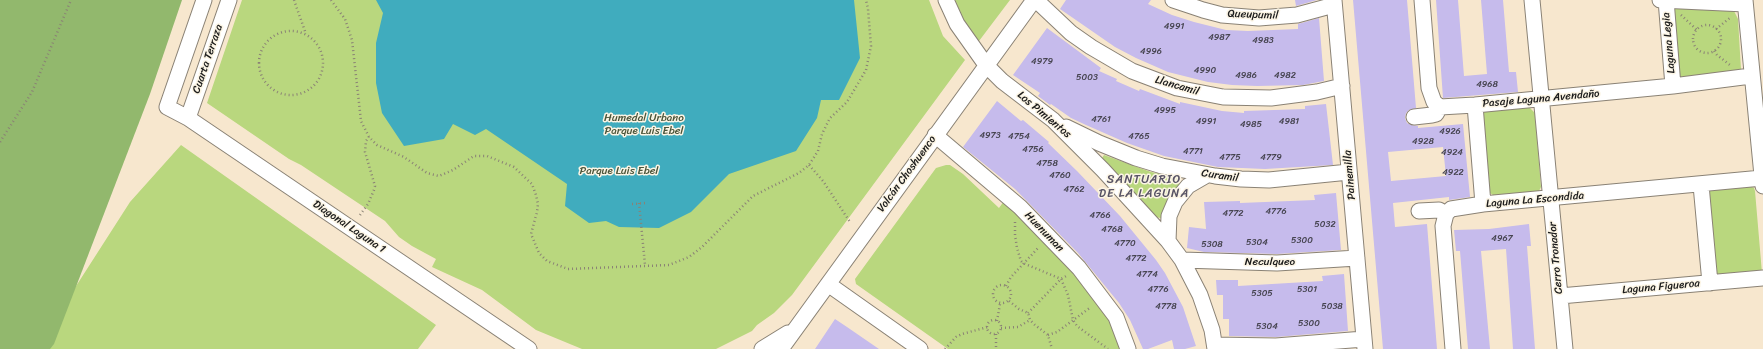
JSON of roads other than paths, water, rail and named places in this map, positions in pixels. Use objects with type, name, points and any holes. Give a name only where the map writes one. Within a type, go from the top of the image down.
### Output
[{"type":"street","name":"Diagonal Laguna 1","points":[[204,0],[167,107],[188,118],[529,349]]},
{"type":"street","name":"Cuarta Terraza","points":[[188,118],[229,0]]},
{"type":"street","name":"Los Pimientos","points":[[946,0],[960,29],[986,65],[1002,81],[1053,120],[1103,170],[1168,240],[1182,260],[1200,294],[1212,330],[1215,347]]},
{"type":"street","name":"Volcán Choshuenco","points":[[781,349],[935,135],[1035,0]]},
{"type":"street","name":"Llancamil","points":[[1035,0],[1071,33],[1091,48],[1132,71],[1177,88],[1224,97],[1263,98],[1294,96],[1342,86]]},
{"type":"street","name":"Queupumil","points":[[1173,0],[1222,15],[1259,18],[1297,15],[1334,2]]},
{"type":"street","points":[[1414,117],[1432,116],[1436,114],[1440,107],[1434,102],[1429,88],[1422,0]]},
{"type":"street","name":"Cerro Tronador","points":[[1532,0],[1565,349]]},
{"type":"street","points":[[1660,0],[1745,2],[1751,76],[1763,182]]},
{"type":"street","name":"Laguna Legia","points":[[1666,0],[1673,86]]},
{"type":"street","name":"Painemilla","points":[[1334,2],[1365,344]]},
{"type":"street","name":"Pasaje Laguna Avendaño","points":[[1440,107],[1673,86],[1751,76]]},
{"type":"street","points":[[1475,105],[1483,204]]},
{"type":"street","name":"Curamil","points":[[1053,120],[1099,143],[1136,158],[1162,166],[1207,175],[1261,180],[1349,172]]},
{"type":"street","name":"Huenuman","points":[[935,135],[1020,206],[1079,268],[1104,299],[1116,317],[1128,349]]},
{"type":"street","points":[[1168,240],[1169,216],[1175,202],[1188,186],[1207,175]]},
{"type":"street","name":"Laguna La Escondida","points":[[1446,214],[1451,209],[1483,204],[1701,185],[1763,182]]},
{"type":"street","points":[[1701,185],[1710,283]]},
{"type":"street","points":[[1419,211],[1436,209],[1446,214],[1442,226],[1453,349]]},
{"type":"street","name":"Neculqueo","points":[[1182,260],[1277,263],[1357,258]]},
{"type":"street","name":"Laguna Figueroa","points":[[1560,296],[1763,278]]},
{"type":"street","points":[[828,284],[902,344],[920,349]]},
{"type":"street","points":[[762,349],[783,336],[799,323]]},
{"type":"street","points":[[1215,347],[1365,344]]},
{"type":"water","name":"Humedal Urbano Parque Luis Ebel","points":[[376,0],[854,0],[860,58],[839,100],[821,100],[817,118],[796,151],[729,174],[691,212],[659,228],[619,227],[606,221],[589,223],[565,206],[567,184],[486,129],[475,135],[453,124],[444,139],[404,146],[382,113],[376,83],[376,43],[383,13]]},
{"type":"district","name":"SANTUARIO DE LA LAGUNA","points":[[1144,187]]},
{"type":"park label","name":"Parque Luis Ebel","points":[[619,171]]}]
